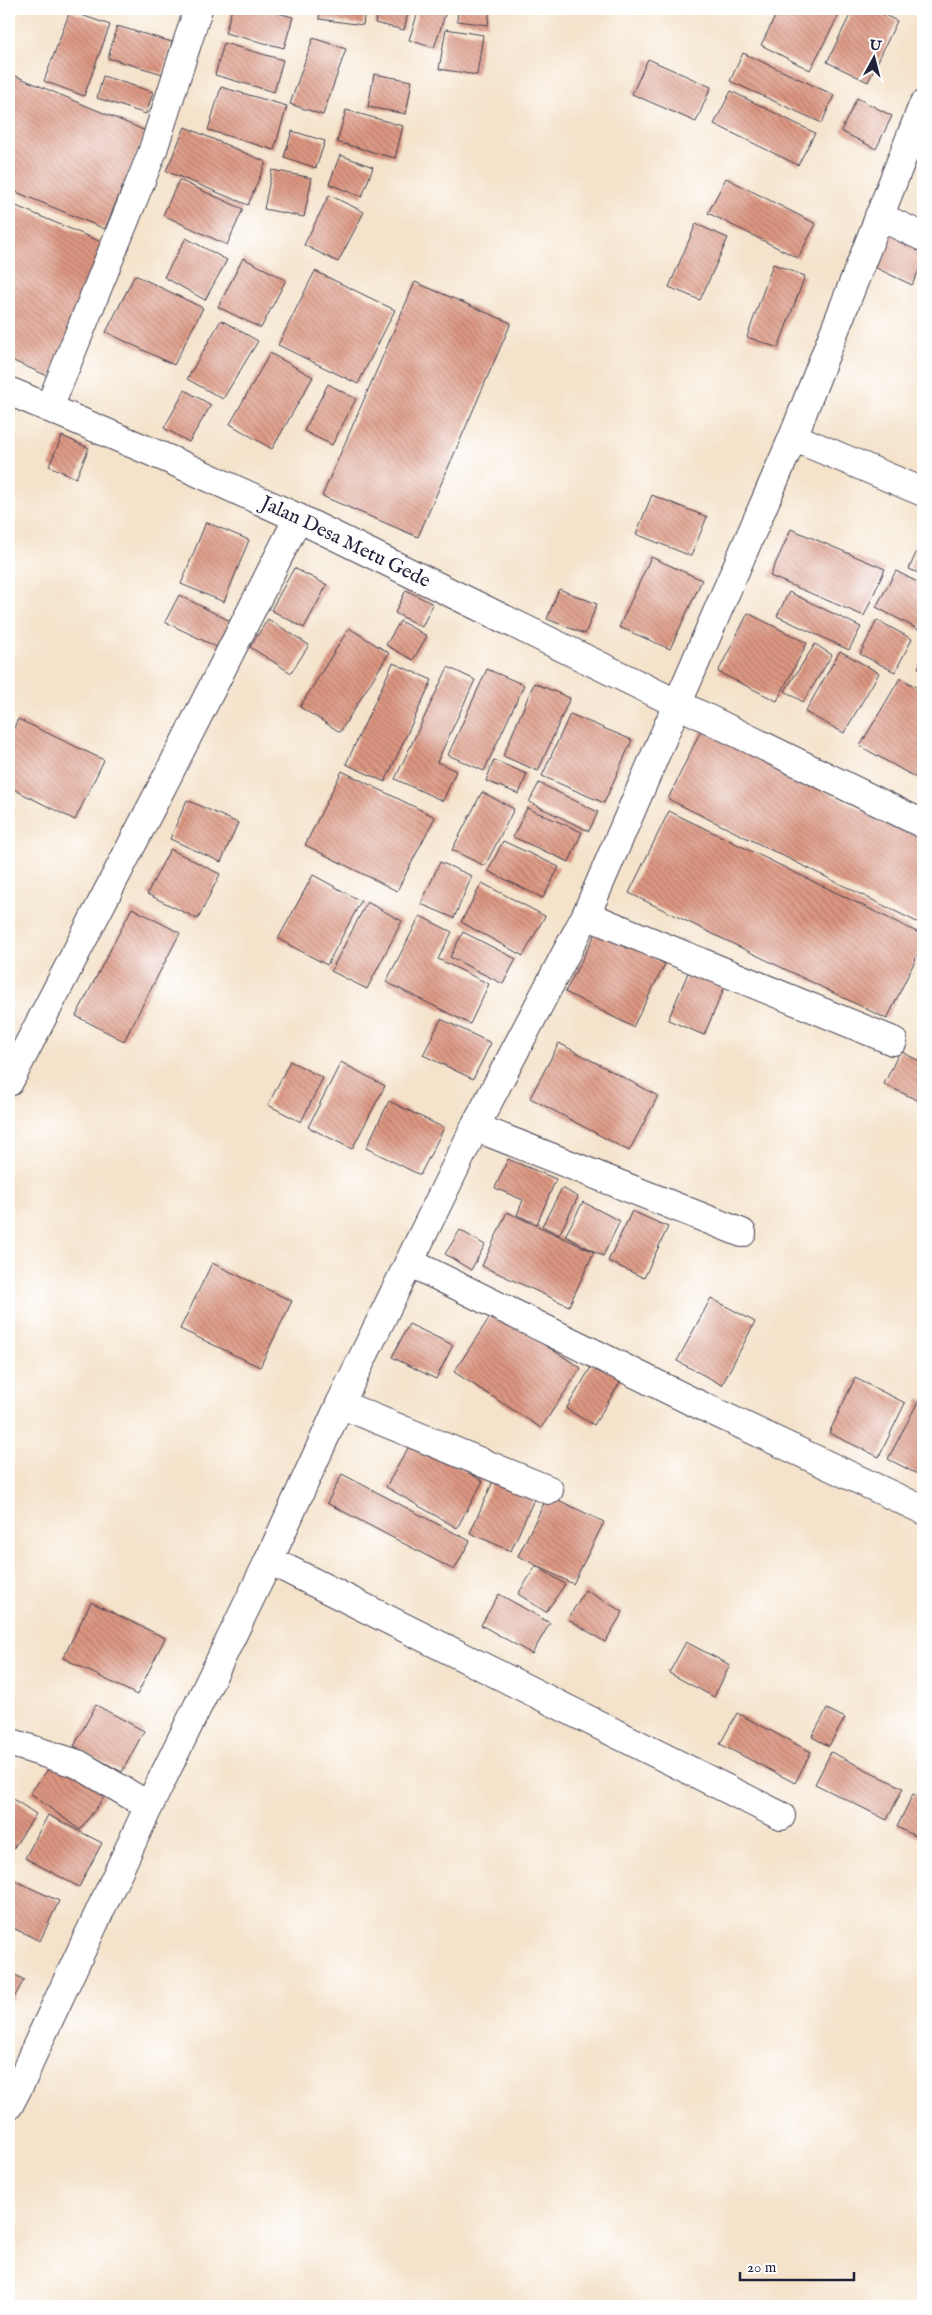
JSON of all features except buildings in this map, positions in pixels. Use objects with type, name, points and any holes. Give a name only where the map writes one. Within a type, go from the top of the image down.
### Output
[{"type":"street","points":[[49,408],[152,153],[198,9]]},
{"type":"street","points":[[9,2105],[17,2072],[32,2056],[149,1806],[269,1560],[340,1404],[475,1127],[586,915],[793,437],[923,105]]},
{"type":"street","points":[[879,216],[923,237]]},
{"type":"street","name":"Jalan Desa Metu Gede","points":[[9,391],[298,518],[923,824]]},
{"type":"street","points":[[793,437],[923,492]]},
{"type":"street","points":[[9,1082],[168,775],[298,518]]},
{"type":"street","points":[[586,915],[893,1041]]},
{"type":"street","points":[[475,1127],[742,1233]]},
{"type":"street","points":[[410,1263],[687,1400],[923,1510]]},
{"type":"street","points":[[340,1404],[549,1490]]},
{"type":"street","points":[[269,1560],[781,1816]]},
{"type":"street","points":[[9,1742],[78,1764],[149,1806]]}]
